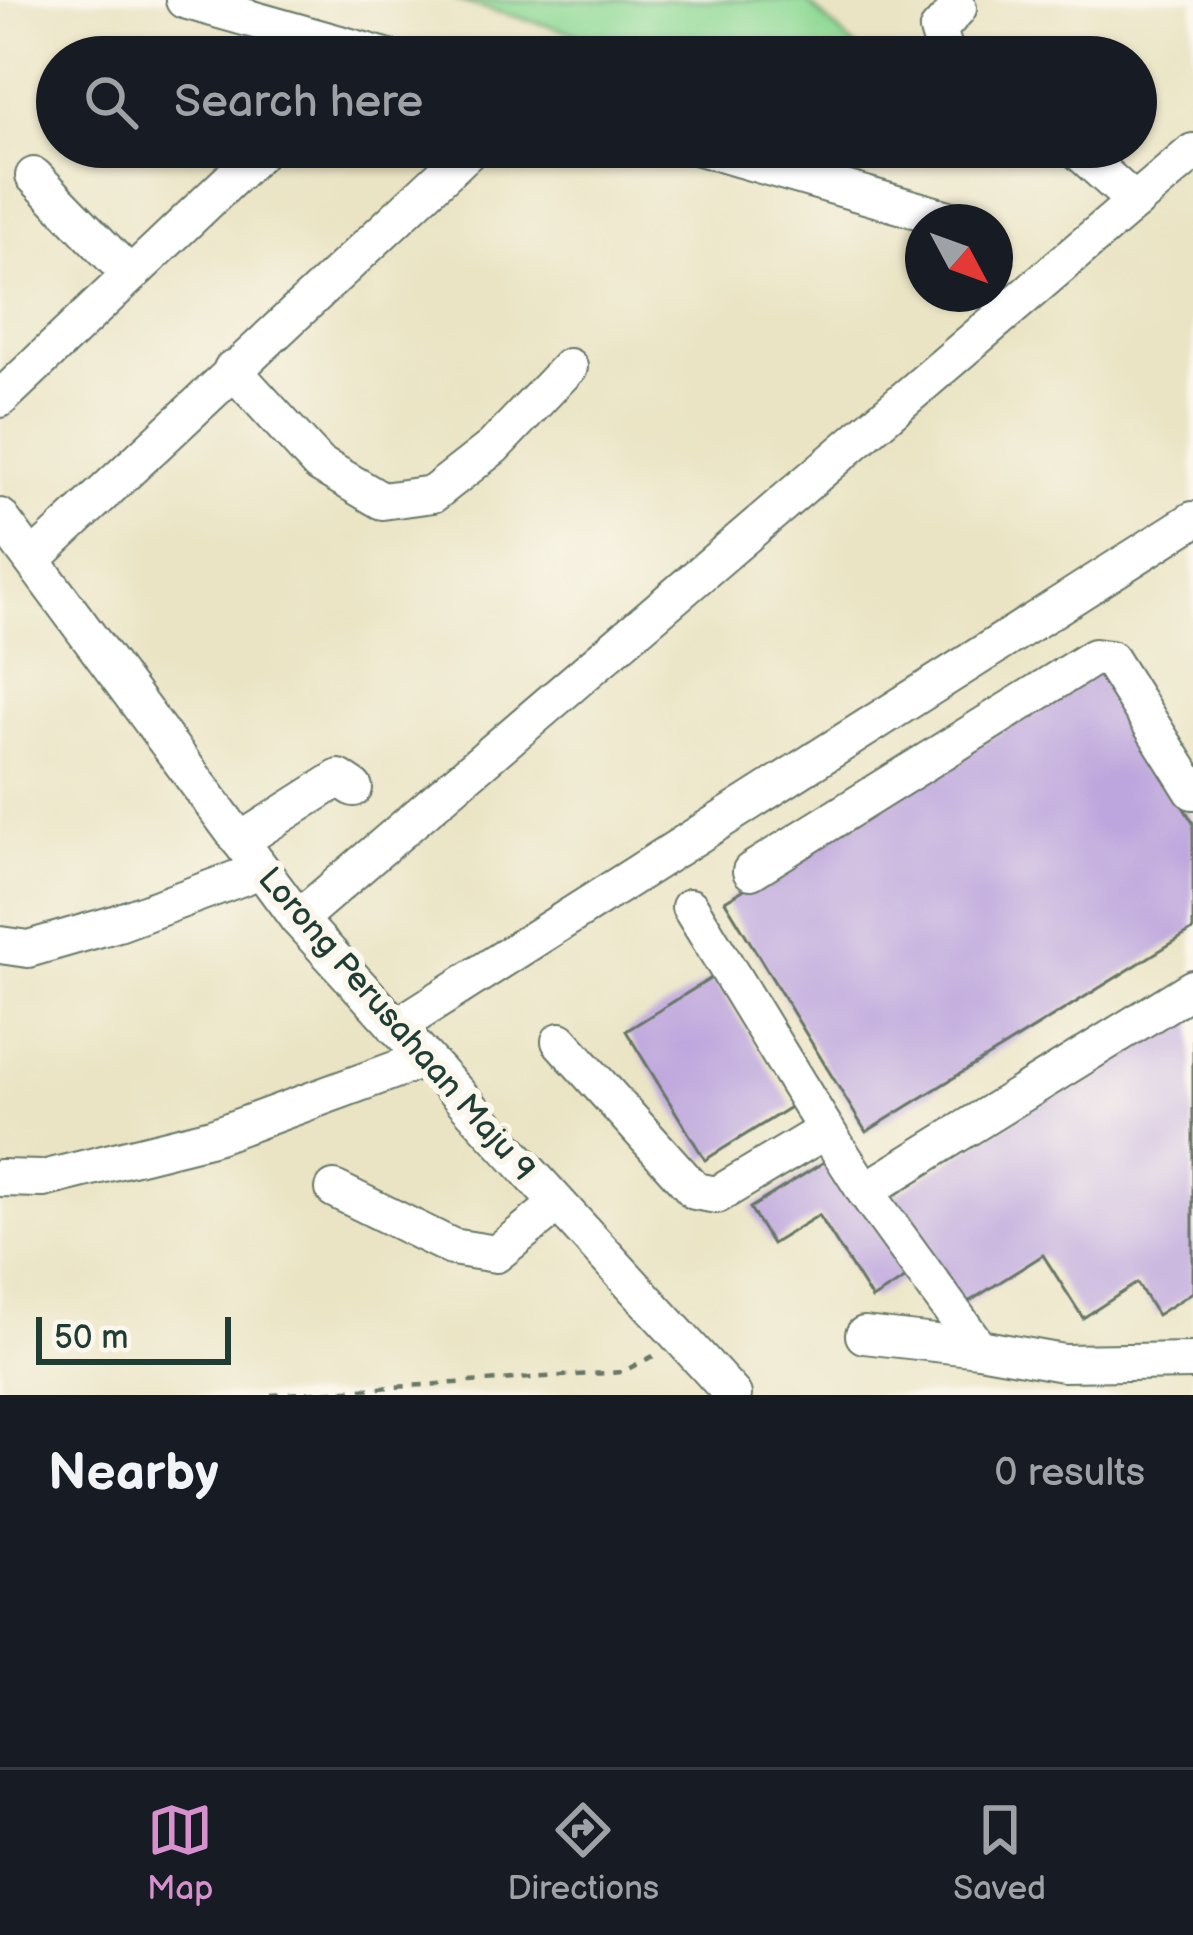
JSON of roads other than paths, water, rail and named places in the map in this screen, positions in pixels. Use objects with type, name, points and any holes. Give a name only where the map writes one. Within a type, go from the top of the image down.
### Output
[{"type":"street","points":[[184,0],[312,36]]},
{"type":"street","points":[[940,36],[938,30],[958,8]]},
{"type":"street","points":[[298,919],[1193,152]]},
{"type":"street","points":[[0,399],[243,168]]},
{"type":"street","points":[[32,560],[450,168]]},
{"type":"street","points":[[772,168],[905,206]]},
{"type":"street","points":[[1097,168],[1135,202]]},
{"type":"street","points":[[34,176],[130,275]]},
{"type":"street","points":[[232,369],[319,464],[382,501],[433,494],[493,447],[569,368]]},
{"type":"street","name":"Lorong Perusahaan Maju 9","points":[[0,518],[298,919],[733,1395]]},
{"type":"street","points":[[396,1027],[1193,520]]},
{"type":"street","points":[[751,871],[1094,657],[1110,659],[1193,791]]},
{"type":"street","points":[[9,951],[118,923],[251,856],[339,778],[354,788]]},
{"type":"street","points":[[690,907],[865,1191],[980,1348]]},
{"type":"street","points":[[865,1191],[1193,988]]},
{"type":"street","points":[[560,1041],[695,1191],[717,1195],[826,1130]]},
{"type":"street","points":[[0,1178],[43,1179],[212,1137],[425,1059]]},
{"type":"street","points":[[334,1189],[452,1247],[496,1253],[558,1204]]},
{"type":"street","points":[[864,1335],[1063,1363],[1185,1356]]}]
